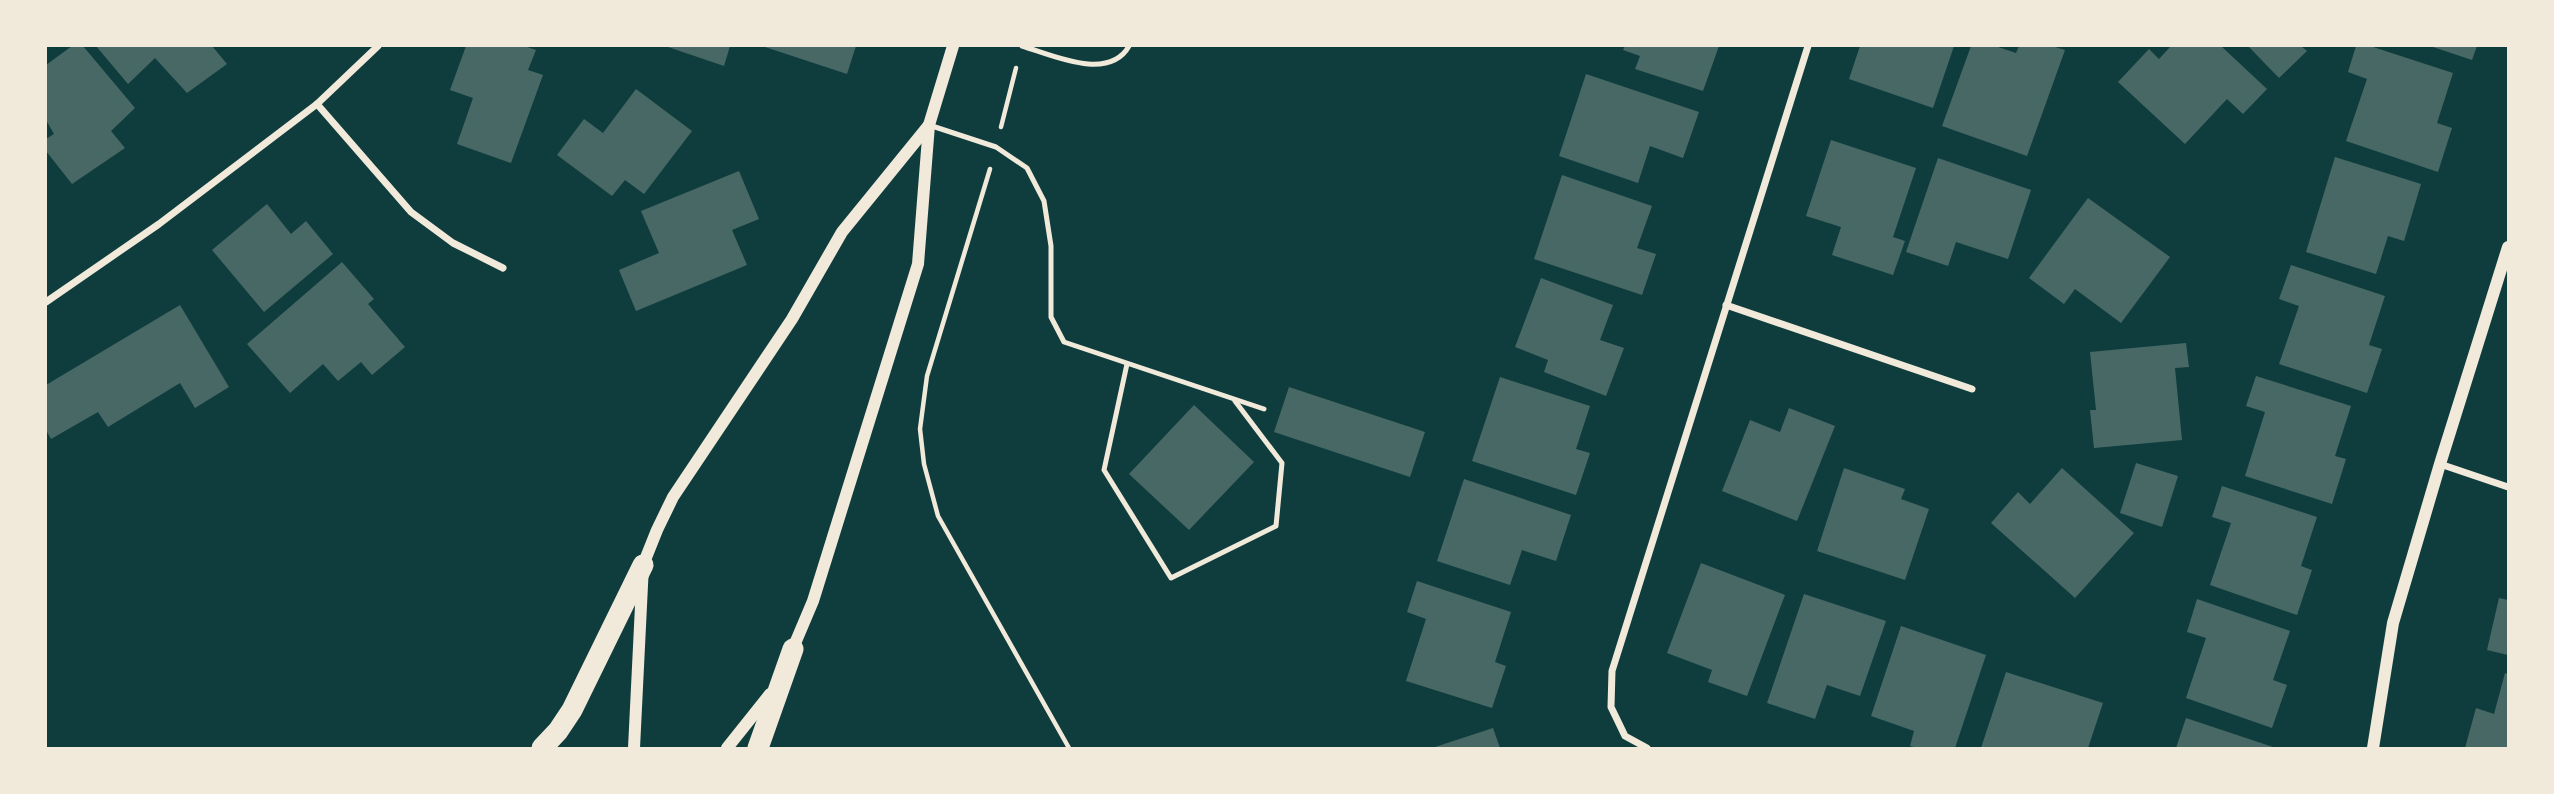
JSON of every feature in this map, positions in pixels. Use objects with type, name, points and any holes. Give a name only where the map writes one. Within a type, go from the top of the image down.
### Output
[{"type":"highway","points":[[542,748],[572,710],[643,565]]},
{"type":"highway","points":[[758,748],[793,649]]},
{"type":"street","points":[[46,302],[159,224],[317,104],[378,46]]},
{"type":"street","points":[[727,748],[763,705],[784,669],[813,601],[918,264],[929,125],[953,46]]},
{"type":"street","points":[[1647,748],[1625,736],[1611,707],[1612,671],[1808,46]]},
{"type":"street","points":[[317,104],[411,212],[453,243],[503,268]]},
{"type":"street","points":[[634,748],[643,565],[673,497],[792,319],[842,232],[929,125]]},
{"type":"street","points":[[2374,748],[2393,623],[2508,247]]},
{"type":"street","points":[[1726,305],[1972,389]]},
{"type":"street","points":[[2440,464],[2508,487]]},
{"type":"lane","points":[[1022,46],[1055,57],[1096,64],[1111,63],[1125,54],[1129,46]]},
{"type":"lane","points":[[929,125],[996,147],[1027,168],[1044,201],[1051,246],[1051,317],[1063,342],[1264,410]]},
{"type":"lane","points":[[1127,364],[1104,470],[1171,578],[1276,526],[1282,463],[1234,400]]},
{"type":"path","points":[[1018,58],[996,147],[927,376],[921,411],[923,456],[939,516],[1069,748]]},
{"type":"building","points":[[72,46],[83,46],[135,108],[111,131],[125,148],[72,184],[46,151],[46,139],[54,134],[46,120],[46,65]]},
{"type":"building","points":[[96,46],[212,46],[227,64],[187,93],[155,58],[128,84]]},
{"type":"building","points":[[466,46],[524,46],[536,50],[528,70],[543,75],[511,163],[457,144],[473,98],[450,90]]},
{"type":"building","points":[[665,46],[730,46],[724,66]]},
{"type":"building","points":[[762,46],[856,46],[847,74]]},
{"type":"building","points":[[1625,46],[1719,46],[1703,91],[1635,69],[1640,56],[1623,50]]},
{"type":"building","points":[[1860,46],[1954,46],[1933,108],[1849,79]]},
{"type":"building","points":[[1971,46],[1995,46],[2016,53],[2019,46],[2052,46],[2065,50],[2027,156],[1942,126]]},
{"type":"building","points":[[2171,46],[2221,46],[2267,89],[2243,114],[2227,99],[2185,144],[2118,82],[2149,49],[2159,59]]},
{"type":"building","points":[[2248,46],[2301,46],[2307,51],[2279,78]]},
{"type":"building","points":[[2356,46],[2370,46],[2453,73],[2437,123],[2452,128],[2438,172],[2346,141],[2367,79],[2348,72]]},
{"type":"building","points":[[2430,46],[2477,46],[2472,60]]},
{"type":"building","points":[[1586,74],[1699,112],[1683,158],[1650,146],[1638,183],[1559,156]]},
{"type":"building","points":[[636,89],[692,131],[644,194],[625,180],[612,196],[557,155],[584,119],[603,133]]},
{"type":"building","points":[[1831,140],[1916,168],[1893,237],[1905,241],[1893,275],[1832,255],[1841,227],[1806,216]]},
{"type":"building","points":[[2335,157],[2421,184],[2404,241],[2388,236],[2376,274],[2306,252]]},
{"type":"building","points":[[1938,158],[2031,190],[2008,259],[1956,242],[1948,266],[1906,252]]},
{"type":"building","points":[[739,171],[759,219],[732,230],[747,265],[636,311],[619,270],[659,253],[641,211]]},
{"type":"building","points":[[1562,175],[1652,206],[1637,248],[1656,254],[1642,295],[1534,259]]},
{"type":"building","points":[[2088,198],[2170,257],[2121,323],[2075,289],[2064,304],[2029,278]]},
{"type":"building","points":[[267,204],[291,234],[306,221],[333,254],[264,312],[212,250]]},
{"type":"building","points":[[342,262],[374,299],[368,304],[405,347],[372,375],[361,362],[338,381],[323,364],[290,393],[247,344]]},
{"type":"building","points":[[2291,265],[2385,296],[2369,345],[2382,349],[2367,393],[2279,364],[2299,306],[2279,299]]},
{"type":"building","points":[[1541,278],[1613,305],[1600,340],[1624,348],[1606,396],[1544,372],[1548,360],[1515,347]]},
{"type":"building","points":[[180,305],[229,387],[195,408],[180,383],[108,427],[98,412],[51,439],[46,430],[46,385]]},
{"type":"building","points":[[2186,343],[2189,367],[2175,368],[2182,440],[2094,448],[2090,410],[2096,410],[2090,352]]},
{"type":"building","points":[[2256,376],[2351,406],[2335,456],[2346,459],[2332,504],[2245,476],[2265,412],[2246,406]]},
{"type":"building","points":[[1500,377],[1590,406],[1576,449],[1590,453],[1576,495],[1472,461]]},
{"type":"building","points":[[1289,387],[1425,432],[1410,477],[1274,432]]},
{"type":"building","points":[[1194,405],[1254,462],[1189,530],[1129,474]]},
{"type":"building","points":[[1789,408],[1835,426],[1797,521],[1722,491],[1750,420],[1780,432]]},
{"type":"building","points":[[2136,463],[2178,476],[2162,527],[2120,513]]},
{"type":"building","points":[[1844,468],[1905,489],[1901,499],[1929,509],[1905,580],[1817,551]]},
{"type":"building","points":[[2062,468],[2134,533],[2075,598],[1991,523],[2018,492],[2030,504]]},
{"type":"building","points":[[1464,479],[1571,515],[1556,561],[1522,550],[1510,585],[1437,561]]},
{"type":"building","points":[[2222,486],[2317,517],[2301,566],[2312,570],[2297,615],[2210,585],[2231,523],[2212,517]]},
{"type":"building","points":[[1701,563],[1785,595],[1747,696],[1708,682],[1712,670],[1667,653]]},
{"type":"building","points":[[1417,581],[1511,612],[1495,662],[1506,666],[1492,708],[1406,681],[1426,619],[1407,612]]},
{"type":"building","points":[[1804,594],[1886,621],[1860,696],[1827,685],[1815,719],[1767,703]]},
{"type":"building","points":[[2499,598],[2508,600],[2508,655],[2487,650]]},
{"type":"building","points":[[2197,599],[2290,631],[2273,680],[2287,685],[2272,728],[2186,698],[2206,638],[2187,632]]},
{"type":"building","points":[[1901,626],[1986,655],[1955,748],[1910,746],[1914,731],[1871,716]]},
{"type":"building","points":[[2006,672],[2103,703],[2088,748],[1981,748]]},
{"type":"building","points":[[2505,673],[2508,674],[2508,748],[2465,748],[2476,708],[2494,714]]},
{"type":"building","points":[[2186,718],[2276,748],[2176,748]]},
{"type":"building","points":[[1493,728],[1500,748],[1432,748]]}]
